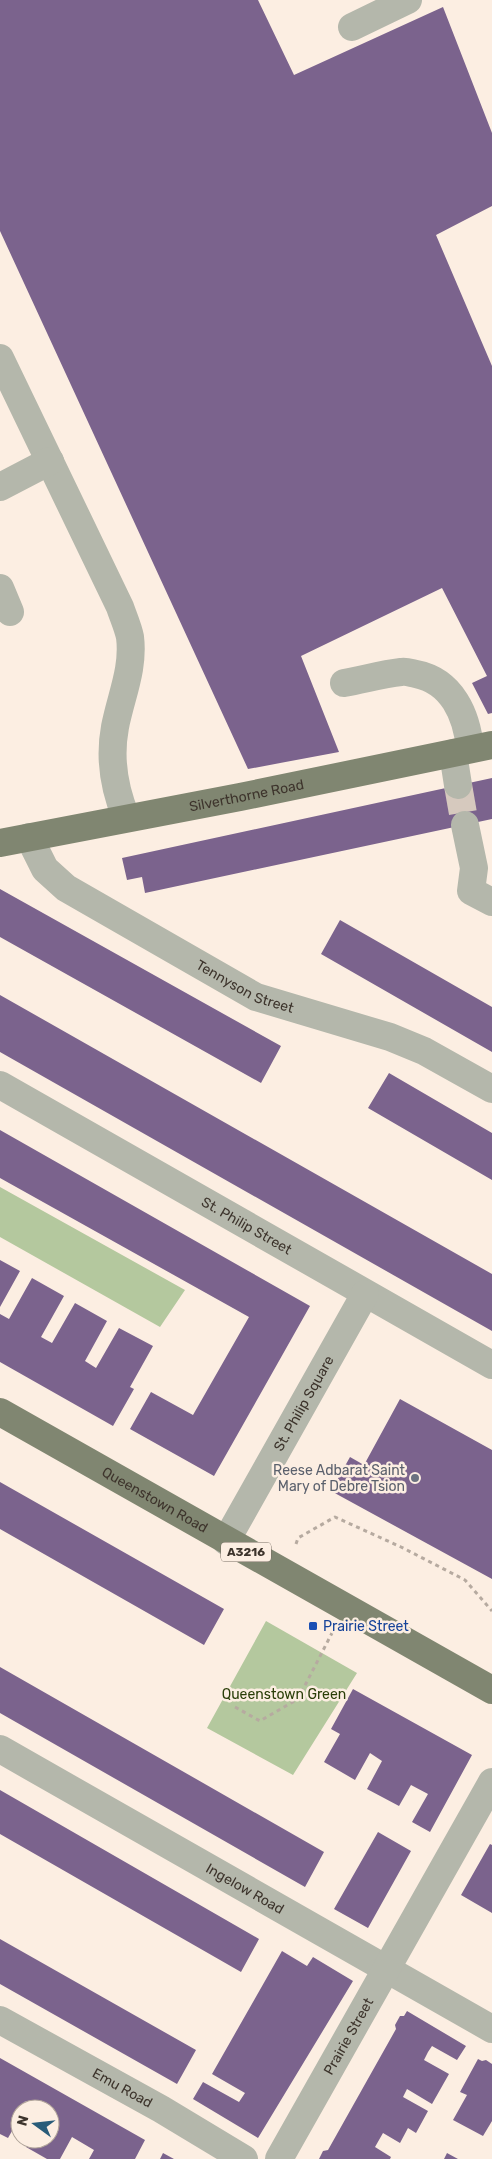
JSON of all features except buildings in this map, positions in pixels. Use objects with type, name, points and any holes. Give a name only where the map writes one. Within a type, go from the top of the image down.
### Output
[{"type":"main road","name":"Silverthorne Road","points":[[0,843],[240,797],[471,749]]},
{"type":"main road","name":"Queenstown Road","points":[[0,1412],[492,1690]]},
{"type":"street","points":[[352,27],[408,0]]},
{"type":"street","points":[[0,358],[120,607],[130,636],[130,665],[115,726],[112,747],[115,790],[126,818]]},
{"type":"street","points":[[0,487],[50,461]]},
{"type":"street","points":[[344,683],[403,672],[433,680],[448,691],[457,702],[468,728],[471,749],[458,785]]},
{"type":"street","points":[[465,825],[474,868],[471,891],[492,902]]},
{"type":"street","name":"Tennyson Street","points":[[29,837],[45,869],[66,888],[256,996],[390,1037],[424,1051],[492,1088]]},
{"type":"street","name":"St. Philip Street","points":[[0,1086],[492,1365]]},
{"type":"street","name":"St. Philip Square","points":[[226,1541],[365,1294]]},
{"type":"street","name":"Ingelow Road","points":[[0,1749],[492,2029]]},
{"type":"street","name":"Prairie Street","points":[[279,2159],[492,1782]]},
{"type":"street","name":"Emu Road","points":[[0,2020],[161,2109],[244,2159]]},
{"type":"path","points":[[282,1572],[298,1538],[335,1517],[401,1547],[465,1580],[492,1611]]},
{"type":"path","points":[[235,1706],[260,1721],[298,1698],[345,1608]]},
{"type":"green space","points":[[0,1187],[185,1290],[160,1327],[0,1237]]},
{"type":"green space","name":"Queenstown Green","points":[[266,1621],[357,1673],[293,1775],[207,1728]]},
{"type":"tunnel","points":[[458,785],[465,825]]},
{"type":"place","name":"Reese Adbarat Saint Mary of Debre Tsion","points":[[415,1478]]},
{"type":"place","name":"Prairie Street","points":[[313,1626]]}]
